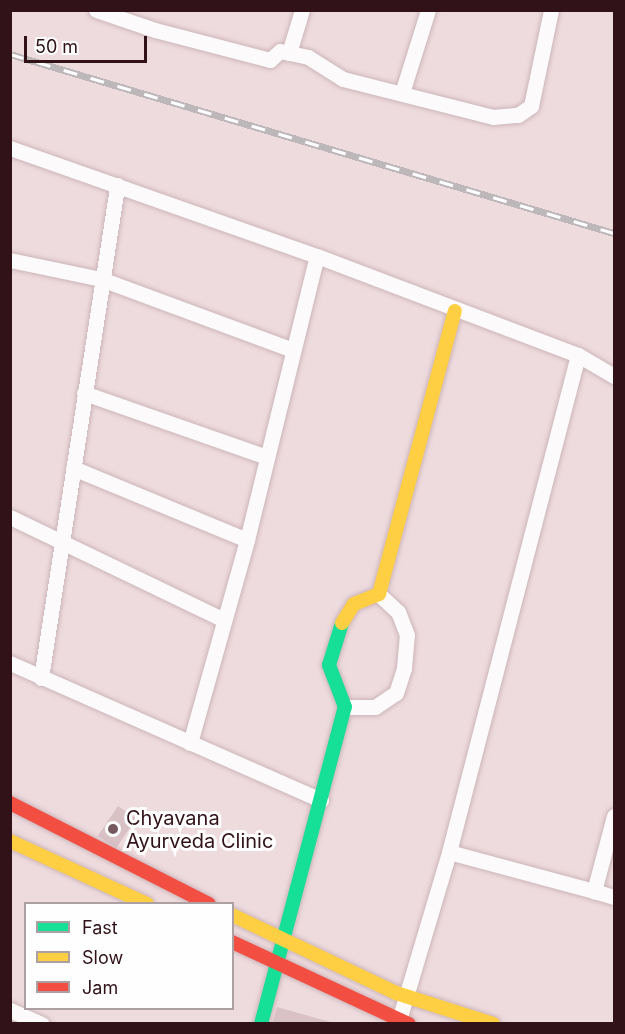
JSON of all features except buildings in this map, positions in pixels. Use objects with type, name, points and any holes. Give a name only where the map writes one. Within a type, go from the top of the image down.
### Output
[{"type":"main road","points":[[261,1023],[285,941],[345,706],[329,665],[337,630],[354,604],[379,594],[455,311]]},
{"type":"main road","points":[[10,803],[207,902]]},
{"type":"main road","points":[[10,842],[145,902]]},
{"type":"main road","points":[[234,916],[406,998],[493,1023]]},
{"type":"main road","points":[[234,943],[404,1022]]},
{"type":"street","points":[[96,10],[154,30],[270,60],[280,51],[308,57],[343,79],[493,117],[518,115],[531,106],[551,10]]},
{"type":"street","points":[[289,53],[302,10]]},
{"type":"street","points":[[402,93],[428,10]]},
{"type":"street","points":[[10,148],[317,256],[455,311],[578,355],[615,376]]},
{"type":"street","points":[[41,678],[64,542],[84,393],[117,185]]},
{"type":"street","points":[[190,743],[247,540],[317,256]]},
{"type":"street","points":[[10,260],[101,279],[293,350]]},
{"type":"street","points":[[404,1022],[406,998],[449,852],[578,355]]},
{"type":"street","points":[[84,393],[267,457]]},
{"type":"street","points":[[73,468],[247,540]]},
{"type":"street","points":[[10,517],[224,620]]},
{"type":"street","points":[[345,706],[375,706],[396,693],[404,668],[407,634],[398,612],[379,594]]},
{"type":"street","points":[[10,663],[321,800]]},
{"type":"street","points":[[594,891],[615,816]]},
{"type":"street","points":[[449,852],[615,897]]},
{"type":"street","points":[[10,1010],[42,1023]]},
{"type":"railway","points":[[10,54],[614,233]]},
{"type":"traffic: fast","points":[[261,1024],[345,707],[329,665],[342,623]]},
{"type":"traffic: slow","points":[[342,623],[354,604],[379,594],[455,311]]},
{"type":"traffic: slow","points":[[10,841],[143,902]]},
{"type":"traffic: slow","points":[[234,916],[396,993],[493,1024]]},
{"type":"traffic: jam","points":[[10,803],[205,902]]},
{"type":"traffic: jam","points":[[234,943],[409,1024]]},
{"type":"place","name":"Chyavana Ayurveda Clinic","points":[[113,829]]}]
